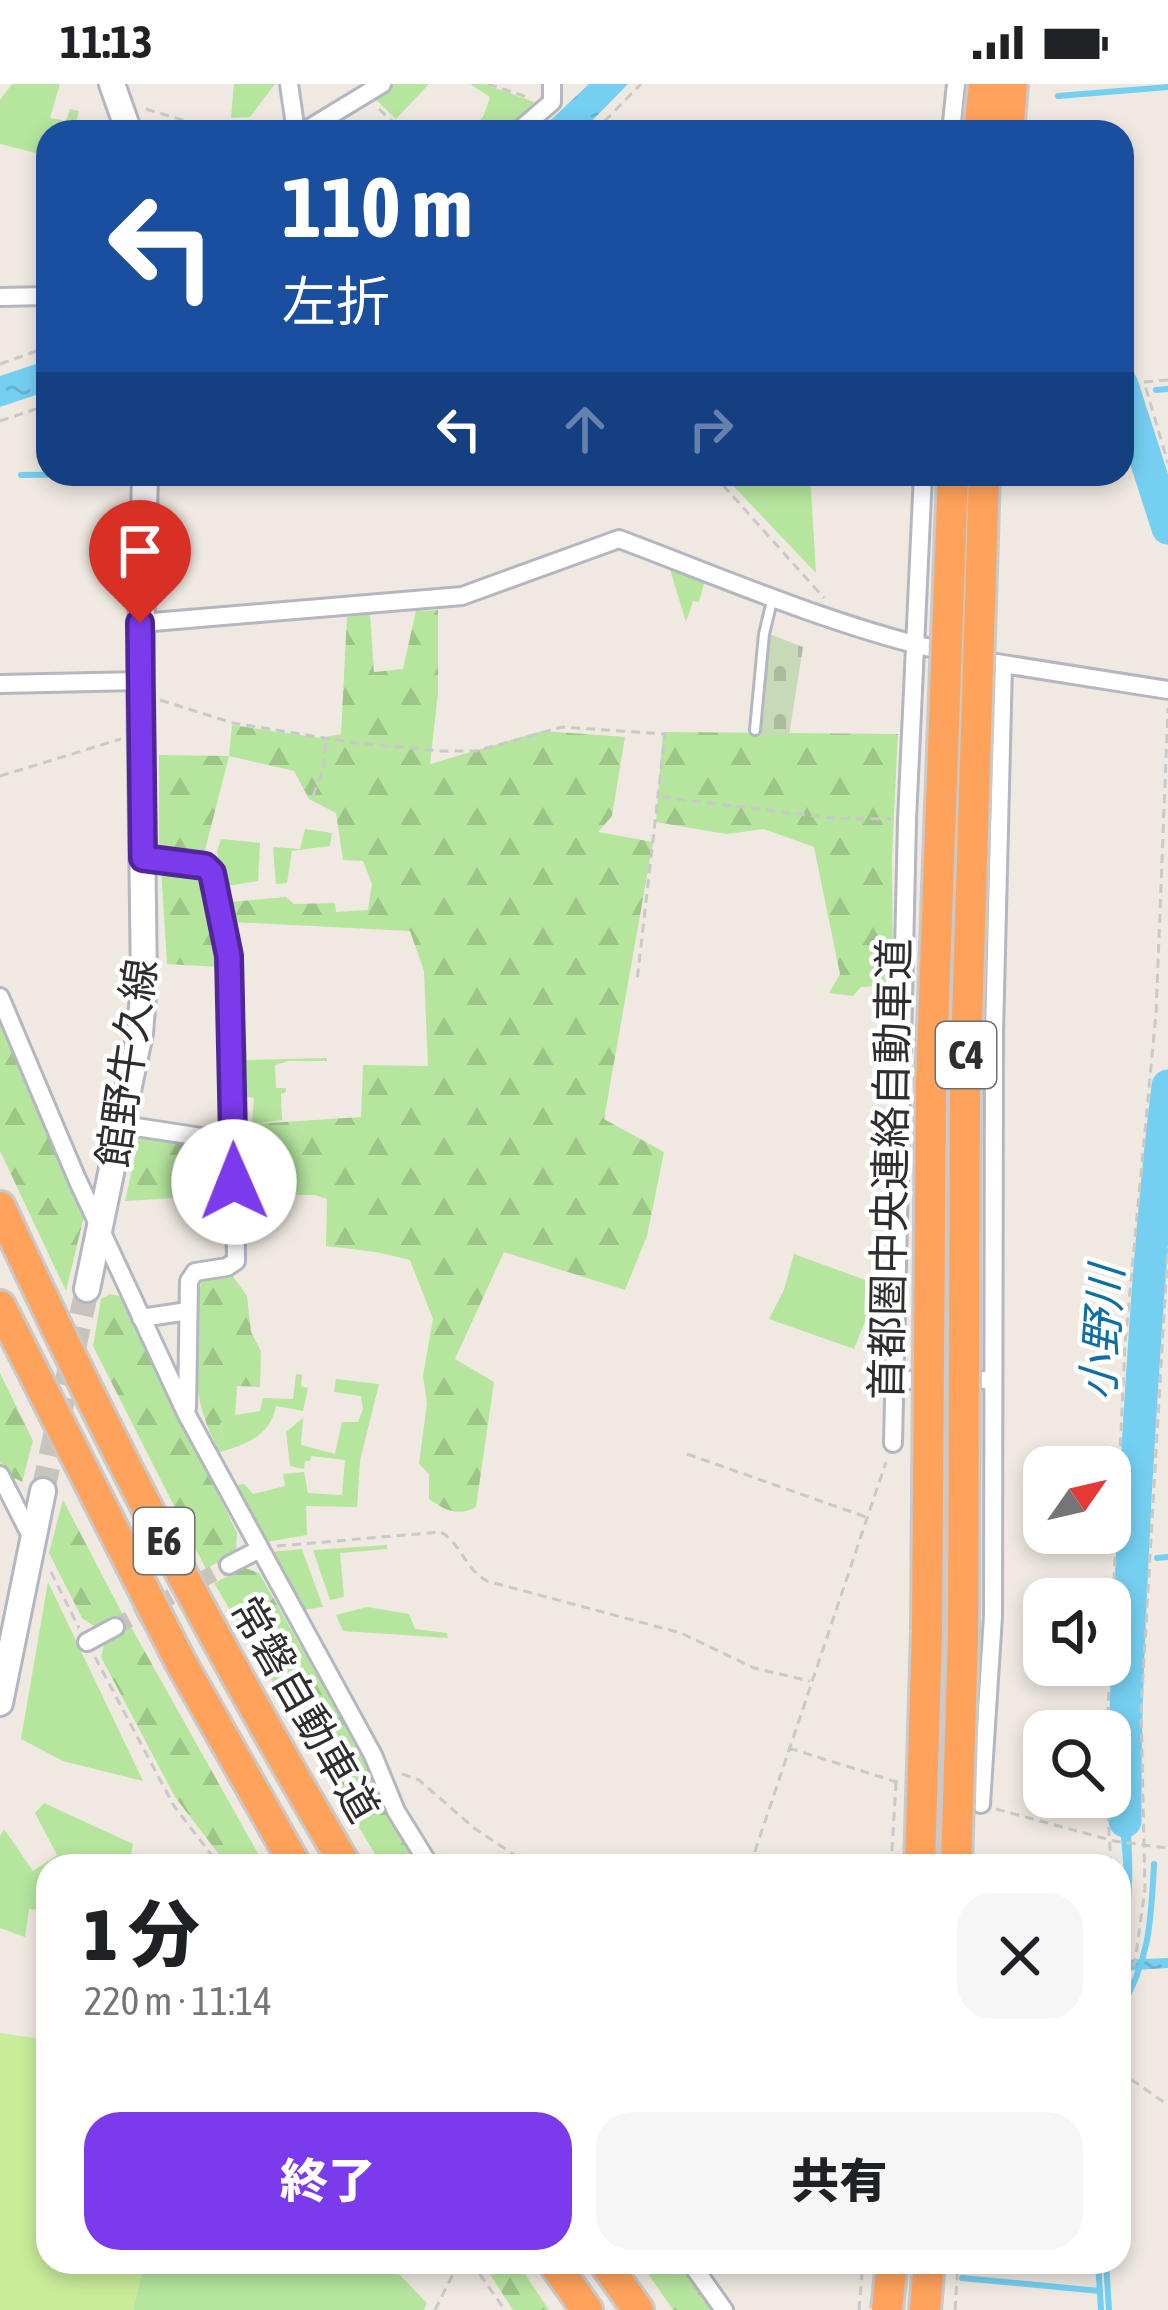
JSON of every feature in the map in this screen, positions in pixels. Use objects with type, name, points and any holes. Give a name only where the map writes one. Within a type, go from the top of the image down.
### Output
[{"type":"highway","points":[[980,120],[984,84]]},
{"type":"highway","points":[[1009,120],[1012,84]]},
{"type":"highway","name":"首都圏中央連絡自動車道","points":[[920,1854],[931,1083],[953,486]]},
{"type":"highway","name":"首都圏中央連絡自動車道","points":[[956,1854],[963,1636],[965,1084],[984,486]]},
{"type":"highway","name":"常磐自動車道","points":[[0,1207],[133,1483],[217,1642],[339,1854]]},
{"type":"highway","name":"常磐自動車道","points":[[0,1306],[169,1640],[289,1854]]},
{"type":"highway","points":[[562,2274],[587,2310]]},
{"type":"highway","points":[[612,2274],[638,2310]]},
{"type":"highway","points":[[887,2310],[891,2274]]},
{"type":"highway","points":[[925,2310],[928,2274]]},
{"type":"main road","name":"館野牛久線","points":[[87,1289],[140,1033],[144,983],[140,623],[145,486]]},
{"type":"main road","points":[[0,1703],[43,1491]]},
{"type":"street","points":[[289,84],[297,120]]},
{"type":"street","points":[[531,120],[552,102],[552,84]]},
{"type":"street","points":[[952,120],[956,84]]},
{"type":"street","points":[[321,120],[374,89]]},
{"type":"street","points":[[0,297],[36,296]]},
{"type":"street","points":[[892,1443],[907,820],[922,486]]},
{"type":"street","points":[[140,623],[462,596],[619,539],[914,645],[1168,690]]},
{"type":"street","points":[[981,1804],[992,1616],[994,1033],[1003,664]]},
{"type":"street","points":[[0,683],[140,691]]},
{"type":"street","points":[[143,858],[205,866],[212,873],[229,956],[236,1261],[195,1272],[189,1281],[187,1415]]},
{"type":"street","points":[[0,997],[187,1415],[423,1854]]},
{"type":"street","points":[[123,1124],[234,1142]]},
{"type":"street","points":[[141,1318],[188,1311]]},
{"type":"street","points":[[894,1380],[992,1380]]},
{"type":"street","points":[[0,1475],[32,1539]]},
{"type":"street","points":[[229,1565],[258,1550]]},
{"type":"street","points":[[87,1642],[115,1627]]},
{"type":"street","points":[[698,2274],[724,2310]]},
{"type":"lane","points":[[754,730],[764,634],[773,597]]},
{"type":"path","points":[[488,84],[548,106]]},
{"type":"path","points":[[606,120],[641,84]]},
{"type":"path","points":[[374,89],[396,120]]},
{"type":"path","points":[[117,93],[184,120]]},
{"type":"path","points":[[0,364],[36,351]]},
{"type":"path","points":[[1168,380],[1144,382],[1168,463]]},
{"type":"path","points":[[0,421],[36,409]]},
{"type":"path","points":[[724,486],[845,620]]},
{"type":"path","points":[[140,691],[233,723],[467,752],[562,727],[665,734],[637,981]]},
{"type":"path","points":[[1108,1710],[1125,1345],[1156,1013],[1168,706]]},
{"type":"path","points":[[0,776],[102,742],[141,737]]},
{"type":"path","points":[[314,796],[326,737]]},
{"type":"path","points":[[661,796],[831,818],[907,820]]},
{"type":"path","points":[[1131,1970],[1142,1928],[1141,1711],[1168,1246]]},
{"type":"path","points":[[754,1854],[892,1443]]},
{"type":"path","points":[[687,1454],[867,1518]]},
{"type":"path","points":[[258,1550],[441,1532],[460,1548],[473,1573],[487,1581],[681,1634],[754,1668],[810,1681]]},
{"type":"path","points":[[32,1539],[173,1806],[211,1854]]},
{"type":"path","points":[[787,1748],[896,1781],[892,1854]]},
{"type":"path","points":[[378,1766],[419,1780],[474,1828],[513,1854]]},
{"type":"path","points":[[981,1804],[1111,1840],[1168,1848]]},
{"type":"path","points":[[1109,1818],[1111,1854]]},
{"type":"path","points":[[1131,2080],[1168,2105]]},
{"type":"path","points":[[435,2310],[453,2274]]},
{"type":"path","points":[[480,2274],[505,2310]]},
{"type":"path","points":[[859,2310],[862,2274]]},
{"type":"path","points":[[955,2310],[957,2274]]},
{"type":"green space","points":[[12,84],[60,84],[50,118],[61,120],[36,120],[36,153],[0,144],[0,100]]},
{"type":"green space","points":[[234,84],[275,84],[250,117],[231,118]]},
{"type":"green space","points":[[389,84],[429,84],[396,119],[372,96]]},
{"type":"green space","points":[[470,84],[485,84],[534,102],[522,120],[480,120],[490,97]]},
{"type":"green space","points":[[70,109],[79,111],[77,120],[66,120]]},
{"type":"green space","points":[[733,486],[811,486],[816,573]]},
{"type":"green space","points":[[669,566],[705,580],[699,602],[693,601],[686,622]]},
{"type":"green space","points":[[438,610],[438,693],[430,764],[542,731],[625,737],[612,816],[598,832],[653,842],[604,1119],[664,1152],[647,1236],[625,1290],[504,1252],[455,1359],[494,1382],[476,1507],[463,1512],[429,1499],[429,1474],[419,1464],[427,1403],[423,1376],[433,1319],[410,1260],[326,1246],[327,1199],[241,1195],[240,1125],[361,1117],[363,1065],[428,1066],[424,971],[410,931],[232,922],[229,902],[286,897],[294,904],[335,903],[336,912],[368,910],[372,884],[363,861],[343,860],[336,813],[309,799],[294,771],[229,756],[232,725],[320,738],[341,734],[347,617],[370,614],[374,672],[403,669],[416,611]]},
{"type":"green space","points":[[767,633],[803,647],[789,735],[757,735]]},
{"type":"green space","points":[[663,732],[898,734],[893,985],[861,987],[853,996],[829,993],[840,974],[814,847],[764,829],[726,834],[656,822]]},
{"type":"green space","points":[[159,755],[229,756],[205,850],[194,855],[159,852]]},
{"type":"green space","points":[[305,829],[332,833],[330,846],[292,851],[287,883],[276,884],[273,847],[300,849]]},
{"type":"green space","points":[[221,839],[260,843],[258,881],[221,887],[217,851]]},
{"type":"green space","points":[[161,867],[195,874],[206,888],[218,967],[167,964]]},
{"type":"green space","points":[[0,1018],[84,1216],[66,1291],[0,1151]]},
{"type":"green space","points":[[246,1033],[247,1060],[327,1058],[275,1065],[276,1088],[286,1088],[281,1094],[282,1120],[252,1124],[254,1098],[242,1096],[241,1041]]},
{"type":"green space","points":[[139,1138],[222,1147],[228,1165],[226,1195],[125,1201]]},
{"type":"green space","points":[[794,1254],[890,1289],[888,1327],[866,1319],[854,1349],[769,1319]]},
{"type":"green space","points":[[230,1272],[247,1296],[251,1332],[261,1351],[260,1387],[237,1386],[235,1417],[220,1423],[223,1439],[215,1442],[197,1385],[195,1318],[202,1280]]},
{"type":"green space","points":[[110,1294],[123,1297],[237,1533],[236,1551],[206,1569],[93,1346],[101,1299]]},
{"type":"green space","points":[[0,1373],[33,1441],[22,1482],[5,1473],[0,1462]]},
{"type":"green space","points":[[296,1374],[302,1375],[301,1386],[308,1388],[303,1411],[276,1406],[262,1432],[218,1453],[215,1442],[223,1439],[220,1423],[260,1411],[263,1398],[293,1399]]},
{"type":"green space","points":[[336,1379],[379,1384],[360,1461],[357,1507],[306,1506],[307,1535],[267,1542],[237,1485],[244,1484],[253,1494],[285,1486],[283,1474],[304,1472],[308,1493],[342,1495],[345,1460],[311,1456],[304,1469],[290,1466],[286,1432],[303,1418],[301,1445],[335,1454],[342,1422],[358,1422],[363,1409],[361,1396],[334,1392]]},
{"type":"green space","points":[[63,1500],[123,1615],[97,1628],[82,1618],[49,1553]]},
{"type":"green space","points":[[387,1545],[387,1549],[340,1553],[344,1597],[330,1600],[313,1550]]},
{"type":"green space","points":[[302,1549],[323,1607],[302,1610],[271,1552]]},
{"type":"green space","points":[[245,1568],[259,1573],[413,1854],[375,1854],[214,1583]]},
{"type":"green space","points":[[48,1582],[143,1781],[63,1761],[21,1739]]},
{"type":"green space","points":[[367,1607],[409,1614],[415,1629],[447,1633],[448,1638],[343,1631],[336,1615]]},
{"type":"green space","points":[[131,1627],[258,1854],[219,1854],[175,1797],[101,1657],[105,1641]]},
{"type":"green space","points":[[44,1803],[133,1844],[131,1854],[56,1854],[35,1813]]},
{"type":"green space","points":[[4,1829],[36,1869],[36,1910],[29,1909],[25,1937],[0,1928],[0,1836]]},
{"type":"green space","points":[[0,2033],[36,2038],[36,2274],[141,2274],[133,2310],[0,2310]]},
{"type":"green space","points":[[141,2274],[399,2274],[427,2303],[424,2310],[133,2310]]},
{"type":"green space","points":[[490,2274],[525,2274],[549,2310],[513,2310]]},
{"type":"green space","points":[[648,2274],[690,2274],[715,2310],[673,2310]]},
{"type":"water","points":[[589,84],[628,84],[593,120],[551,120]]},
{"type":"water","points":[[36,364],[36,395],[0,407],[0,376]]},
{"type":"water","points":[[1121,1818],[1130,1818],[1132,1843],[1131,1902],[1131,1854],[1122,1854]]},
{"type":"water","points":[[1168,1958],[1168,1968],[1131,1970],[1131,1960]]},
{"type":"waterway","points":[[1058,96],[1168,87]]},
{"type":"waterway","points":[[1156,390],[1168,389]]},
{"type":"waterway","name":"小野川","points":[[1134,422],[1168,528]]},
{"type":"waterway","points":[[21,475],[36,475]]},
{"type":"waterway","name":"小野川","points":[[1125,1821],[1138,1447],[1168,1086]]},
{"type":"waterway","points":[[1157,1558],[1168,1557]]},
{"type":"waterway","name":"小野川","points":[[1132,1562],[1136,1561]]},
{"type":"waterway","points":[[1131,1988],[1150,1922],[1154,1864]]},
{"type":"waterway","points":[[1099,2274],[1101,2310]]},
{"type":"waterway","points":[[1107,2274],[1109,2310]]},
{"type":"waterway","points":[[962,2278],[1100,2291]]},
{"type":"tunnel","points":[[43,1491],[87,1289]]},
{"type":"tunnel","points":[[115,1627],[229,1565]]},
{"type":"route","points":[[140,623],[143,858],[205,866],[212,873],[229,956],[234,1182]]}]
